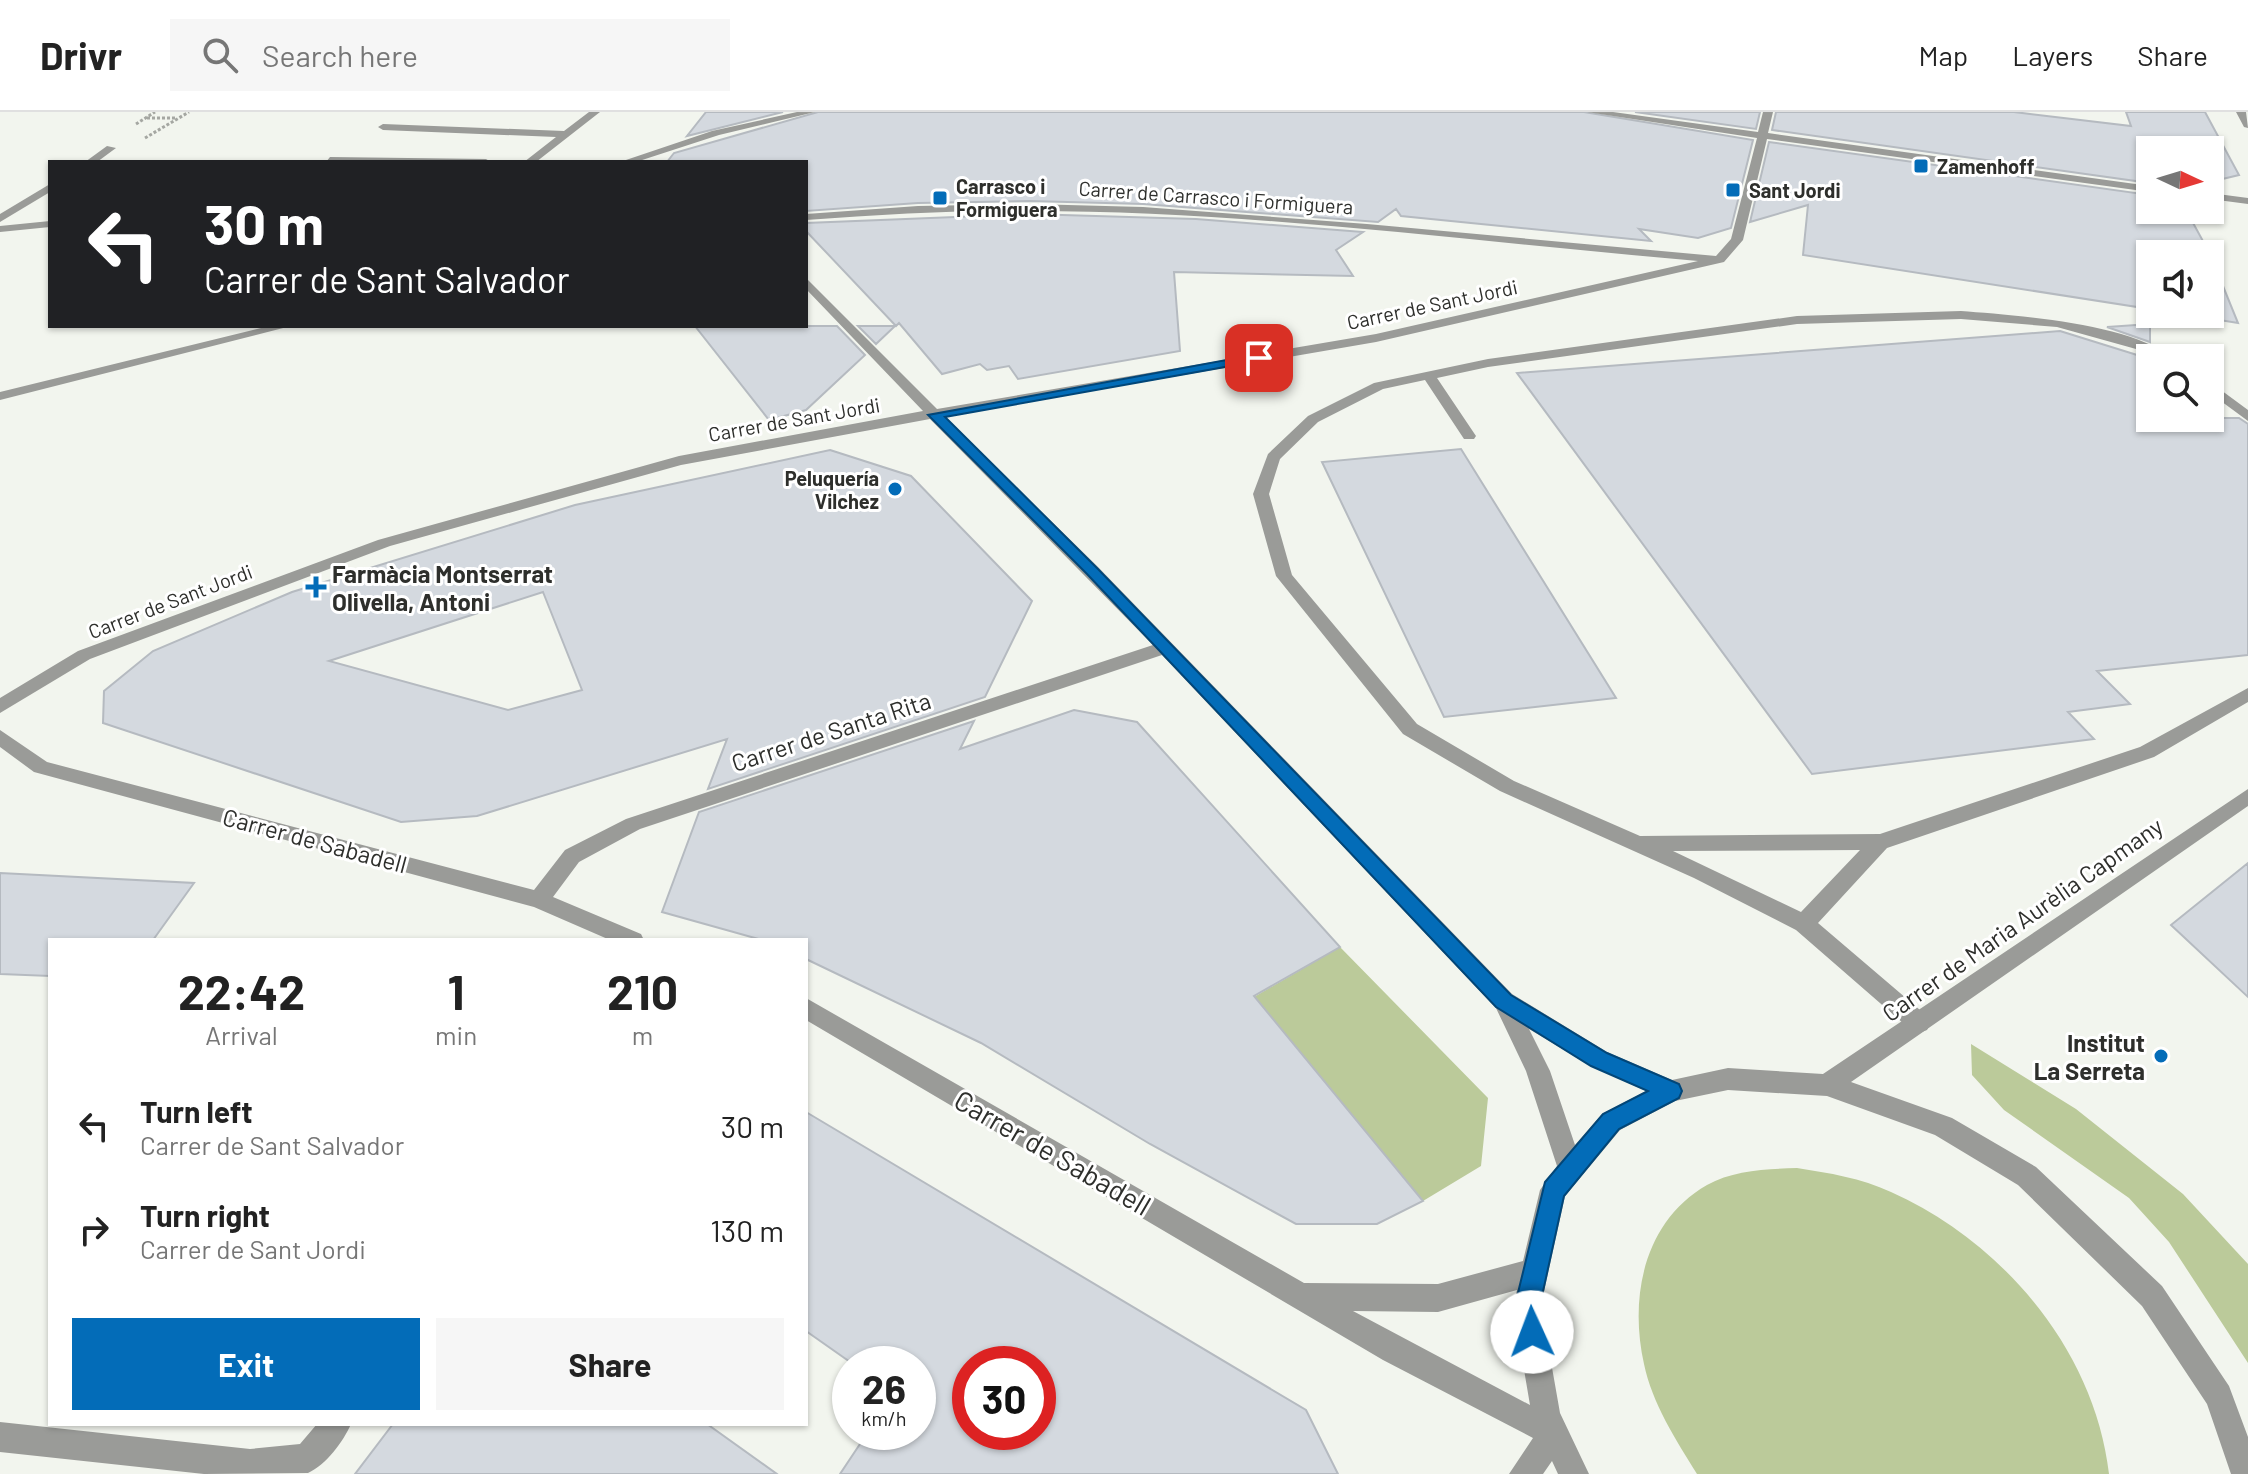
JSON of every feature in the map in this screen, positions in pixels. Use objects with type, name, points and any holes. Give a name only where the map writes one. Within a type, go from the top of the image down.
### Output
[{"type":"street","points":[[532,160],[595,112]]},
{"type":"street","points":[[631,160],[716,133],[810,112]]},
{"type":"street","points":[[1592,112],[2136,187]]},
{"type":"street","points":[[1720,259],[1737,240],[1768,112]]},
{"type":"street","points":[[2241,112],[2248,125]]},
{"type":"street","points":[[383,127],[565,134]]},
{"type":"street","points":[[93,160],[111,148]]},
{"type":"street","points":[[0,219],[48,188]]},
{"type":"street","points":[[2224,198],[2248,201]]},
{"type":"street","name":"Carrer de Carrasco i Formiguera","points":[[808,217],[875,210],[1094,206],[1720,259]]},
{"type":"street","points":[[0,229],[48,224]]},
{"type":"street","name":"Carrer de Carrasco i Formiguera","points":[[1623,252],[1645,263],[1648,271],[1630,282]]},
{"type":"street","name":"Carrer de Sant Jordi","points":[[0,707],[84,655],[384,543],[679,461],[1376,338],[1720,259]]},
{"type":"street","points":[[808,284],[1092,571],[1504,1001],[1599,1059],[1671,1091]]},
{"type":"street","points":[[1919,1023],[1804,924],[1636,843],[1507,786],[1410,729],[1284,576],[1261,494],[1273,457],[1313,419],[1379,386],[1488,363],[1797,320],[1931,316],[2058,323],[2136,345]]},
{"type":"street","points":[[0,396],[277,328]]},
{"type":"street","points":[[1428,375],[1469,436]]},
{"type":"street","points":[[2224,397],[2248,417]]},
{"type":"street","name":"Carrer de Santa Rita","points":[[539,900],[572,856],[633,824],[1163,648]]},
{"type":"street","points":[[1636,843],[1880,842],[2147,752],[2248,694]]},
{"type":"street","name":"Carrer de Sabadell","points":[[0,737],[41,767],[539,900],[628,938]]},
{"type":"street","name":"Carrer de Maria Aurèlia Capmany","points":[[1827,1085],[2248,796]]},
{"type":"street","points":[[1804,924],[1880,842]]},
{"type":"street","points":[[1504,1001],[1538,1071],[1571,1170]]},
{"type":"street","name":"Carrer de Sabadell","points":[[808,1009],[1393,1350],[1555,1434]]},
{"type":"street","points":[[1574,1474],[1546,1415],[1527,1305],[1553,1190],[1611,1122],[1671,1091],[1728,1079],[1827,1085],[1943,1126],[2027,1176],[2152,1296],[2219,1396],[2246,1474]]},
{"type":"street","name":"Carrer de Sabadell","points":[[1300,1297],[1438,1298],[1536,1271]]},
{"type":"street","points":[[0,1437],[247,1469],[308,1458],[334,1426]]},
{"type":"street","points":[[1524,1474],[1555,1434]]},
{"type":"path","points":[[145,138],[189,112]]},
{"type":"path","points":[[146,118],[178,118]]},
{"type":"green space","points":[[1340,947],[1488,1098],[1481,1166],[1423,1201],[1254,997]]},
{"type":"green space","points":[[1971,1044],[2076,1109],[2183,1194],[2248,1264],[2248,1363],[2169,1242],[2129,1198],[2004,1110],[1972,1075]]},
{"type":"green space","points":[[1797,1168],[1857,1180],[1891,1192],[1932,1213],[2006,1271],[2037,1306],[2063,1344],[2085,1385],[2100,1429],[2109,1474],[1697,1474],[1659,1407],[1644,1364],[1639,1313],[1646,1263],[1668,1219],[1686,1200],[1707,1185],[1739,1173]]},
{"type":"building","points":[[706,112],[783,112],[687,136]]},
{"type":"building","points":[[818,112],[1584,112],[1753,140],[1731,228],[1698,238],[1639,229],[1651,241],[1401,216],[1396,209],[1378,222],[1143,204],[1030,201],[918,203],[808,211],[808,160],[669,160],[674,153]]},
{"type":"building","points":[[1635,112],[1760,112],[1756,129]]},
{"type":"building","points":[[1776,112],[2014,112],[2131,126],[2126,112],[2205,112],[2218,136],[2136,136],[2136,181],[1772,130]]},
{"type":"building","points":[[1769,142],[2136,193],[2136,224],[2194,224],[2202,240],[2136,240],[2136,307],[1803,255],[1808,205],[1750,222]]},
{"type":"building","points":[[2224,147],[2239,175],[2224,179]]},
{"type":"building","points":[[1029,214],[1196,219],[1363,232],[1336,250],[1353,276],[1174,272],[1180,351],[1018,379],[1009,366],[987,370],[980,364],[942,374],[899,323],[896,326],[808,233],[808,223]]},
{"type":"building","points":[[2224,288],[2238,323],[2224,321]]},
{"type":"building","points":[[2136,325],[2136,328],[2150,328],[2150,342],[2107,327]]},
{"type":"building","points":[[837,326],[865,355],[806,410],[769,420],[697,328]]},
{"type":"building","points":[[858,326],[895,326],[876,344]]},
{"type":"building","points":[[2060,331],[2136,355],[2136,432],[2224,432],[2224,418],[2239,418],[2248,424],[2248,655],[2097,671],[2130,704],[2068,712],[2094,739],[1812,774],[1517,373]]},
{"type":"building","points":[[1461,449],[1616,698],[1444,717],[1322,462]]},
{"type":"building","points":[[830,450],[911,476],[1032,601],[985,697],[708,789],[727,739],[477,816],[401,822],[103,723],[104,691],[153,651],[292,592],[575,505]],"holes":[[[543,592],[582,690],[508,710],[329,661]]]},
{"type":"building","points":[[1074,710],[1137,722],[1340,947],[1254,996],[1423,1201],[1377,1224],[1296,1224],[1150,1144],[981,1043],[808,960],[808,938],[755,938],[662,912],[699,812],[974,721],[960,749]]},
{"type":"building","points":[[2248,863],[2248,997],[2171,925]]},
{"type":"building","points":[[0,873],[194,883],[154,938],[48,938],[48,976],[0,974]]},
{"type":"building","points":[[808,1113],[1306,1410],[1338,1474],[840,1474],[856,1450],[936,1450],[936,1346],[832,1346],[832,1349],[808,1332]]},
{"type":"building","points":[[391,1426],[710,1426],[777,1474],[355,1474]]},
{"type":"place","name":"Zamenhoff","points":[[1921,166]]},
{"type":"place","name":"Sant Jordi","points":[[1733,190]]},
{"type":"place","name":"Carrasco i Formiguera","points":[[940,198]]},
{"type":"place","name":"Peluquería Vilchez","points":[[895,489]]},
{"type":"place","name":"Farmàcia Montserrat Olivella, Antoni","points":[[316,587]]},
{"type":"place","name":"Institut La Serreta","points":[[2161,1056]]},
{"type":"route","points":[[1259,358],[935,415],[1092,571],[1504,1001],[1599,1059],[1671,1091],[1611,1122],[1553,1190],[1527,1305],[1532,1332]]}]
